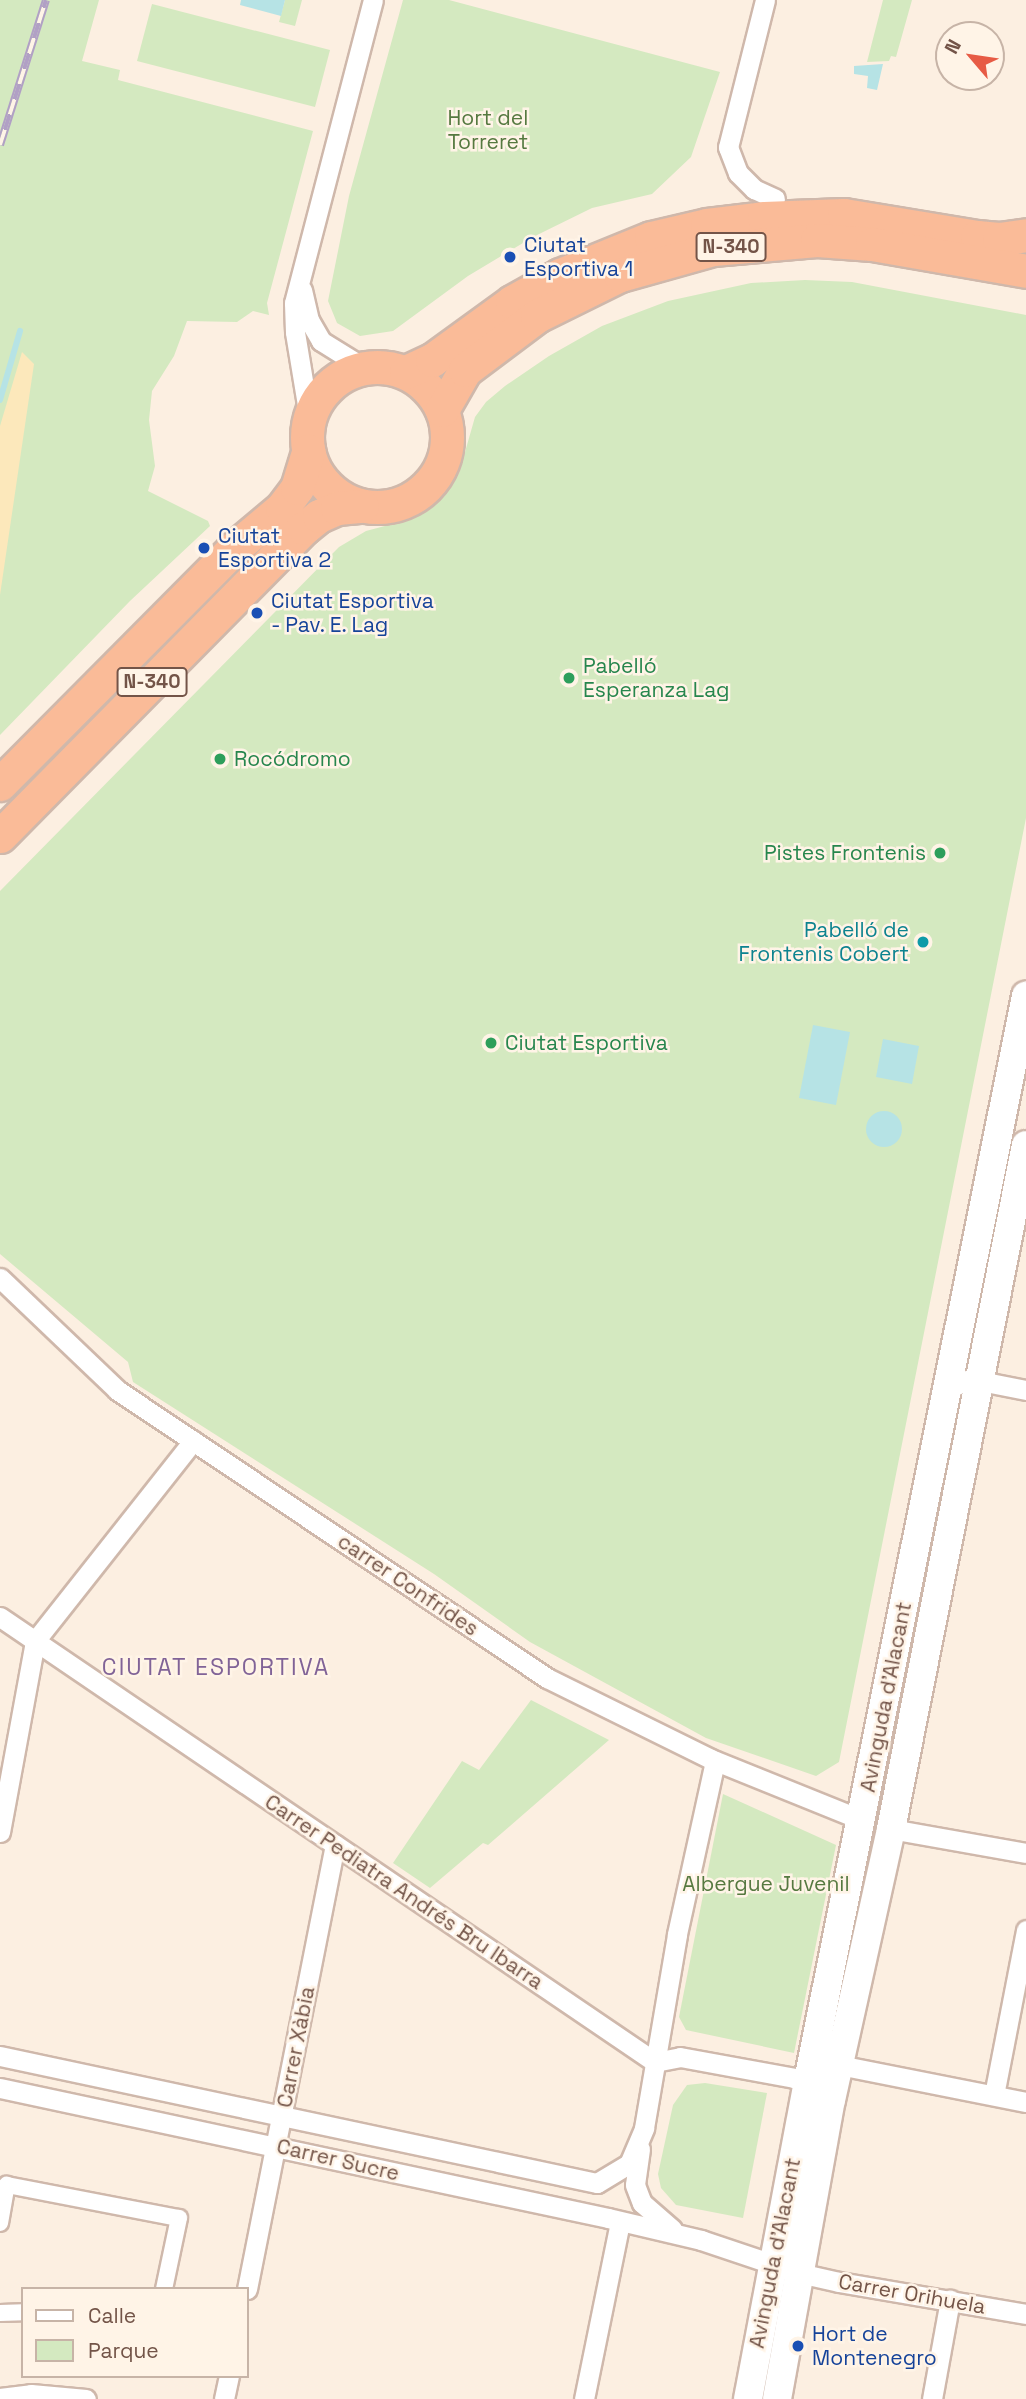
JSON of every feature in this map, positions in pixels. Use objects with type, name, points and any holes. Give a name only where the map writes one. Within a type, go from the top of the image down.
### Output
[{"type":"highway","name":"N-340","points":[[0,784],[232,550],[282,508],[297,488],[308,451],[309,417],[318,397],[333,381],[363,368],[377,366],[405,372],[432,360],[512,302],[560,275],[651,238],[707,225],[764,218],[844,215],[977,237],[999,239],[1026,235]]},
{"type":"highway","name":"N-340","points":[[0,836],[304,528],[319,516],[337,508],[377,508],[404,502],[416,496],[435,476],[446,451],[447,437],[442,410],[465,370],[537,316],[620,275],[701,251],[817,240],[872,244],[1026,271]]},
{"type":"highway","points":[[405,372],[427,387],[442,410]]},
{"type":"highway","name":"N-340","points":[[308,451],[318,476],[330,490],[362,506]]},
{"type":"main road","name":"Avinguda d'Alacant","points":[[777,2399],[786,2268],[808,2081],[1026,996]]},
{"type":"main road","name":"Avinguda d'Alacant","points":[[748,2399],[786,2268],[839,2065],[891,1829],[1026,1145]]},
{"type":"street","points":[[309,417],[295,332],[294,303],[373,0]]},
{"type":"street","points":[[765,0],[728,147],[738,173],[754,189],[775,199]]},
{"type":"street","points":[[299,278],[309,320],[321,341],[363,368]]},
{"type":"street","name":"carrer Confrides","points":[[0,1278],[117,1390],[547,1678],[715,1761],[862,1820]]},
{"type":"street","points":[[947,1389],[965,1380],[980,1380],[1026,1390]]},
{"type":"street","points":[[0,1832],[36,1641],[193,1441]]},
{"type":"street","name":"Carrer Pediatra Andrés Bru Ibarra","points":[[0,1617],[655,2062]]},
{"type":"street","points":[[644,2128],[696,1837],[715,1761]]},
{"type":"street","points":[[891,1829],[1026,1853]]},
{"type":"street","name":"Carrer Xàbia","points":[[247,2287],[335,1845]]},
{"type":"street","points":[[994,2095],[1021,1983],[1026,1930]]},
{"type":"street","name":"Carrer Sucre","points":[[0,2056],[597,2183],[629,2164],[644,2128]]},
{"type":"street","points":[[655,2062],[681,2057],[808,2081],[831,2100]]},
{"type":"street","points":[[839,2065],[1026,2102]]},
{"type":"street","name":"Carrer Sucre","points":[[0,2088],[676,2234],[786,2268]]},
{"type":"street","name":"Carrer Sucre","points":[[644,2128],[635,2185],[642,2203],[676,2234]]},
{"type":"street","points":[[0,2223],[7,2185],[179,2218],[164,2287]]},
{"type":"street","points":[[584,2399],[620,2222]]},
{"type":"street","name":"Carrer Orihuela","points":[[786,2268],[1026,2315]]},
{"type":"street","points":[[932,2399],[950,2300]]},
{"type":"street","points":[[0,2313],[21,2312]]},
{"type":"street","points":[[224,2399],[229,2378]]},
{"type":"street","points":[[0,2398],[31,2394],[86,2399]]},
{"type":"green space","points":[[0,0],[99,0],[82,61],[120,70],[118,80],[313,131],[267,303],[269,315],[253,311],[237,322],[187,321],[174,356],[152,391],[149,420],[155,466],[148,491],[208,521],[210,526],[130,601],[0,735]]},
{"type":"green space","points":[[285,0],[302,0],[295,26],[279,22]]},
{"type":"green space","name":"Hort del Torreret","points":[[403,0],[449,0],[720,72],[691,157],[652,194],[592,208],[533,237],[468,276],[393,331],[360,336],[337,323],[328,301],[349,196]]},
{"type":"green space","points":[[883,0],[912,0],[896,57],[891,56],[889,61],[867,62]]},
{"type":"green space","points":[[152,4],[330,50],[315,107],[137,61]]},
{"type":"green space","name":"Ciutat Esportiva","points":[[805,280],[852,282],[1026,315],[1026,818],[839,1762],[816,1776],[706,1738],[530,1642],[434,1574],[133,1382],[128,1362],[0,1254],[0,891],[339,547],[366,531],[415,518],[436,504],[459,473],[475,417],[486,402],[505,386],[549,356],[602,326],[668,301],[751,283]]},
{"type":"green space","points":[[531,1700],[609,1740],[488,1845],[483,1843],[430,1888],[393,1863],[462,1761],[479,1770]]},
{"type":"green space","name":"Albergue Juvenil","points":[[723,1794],[836,1845],[794,2053],[686,2030],[679,2017]]},
{"type":"green space","points":[[705,2083],[767,2093],[743,2218],[676,2205],[661,2188],[658,2174],[673,2105],[687,2085]]},
{"type":"sand","points":[[22,352],[34,364],[0,595],[0,426]]},
{"type":"water","points":[[241,0],[285,0],[281,16],[240,5]]},
{"type":"water","points":[[883,64],[877,90],[867,88],[868,76],[854,74],[854,66]]},
{"type":"water","points":[[813,1025],[850,1032],[836,1105],[799,1098]]},
{"type":"water","points":[[883,1039],[919,1046],[912,1084],[876,1077]]},
{"type":"water","points":[[884,1111],[897,1116],[902,1129],[897,1142],[884,1147],[871,1142],[866,1129],[871,1116]]},
{"type":"waterway","points":[[0,400],[20,331]]},
{"type":"railway","points":[[0,145],[46,0]]},
{"type":"place","name":"Ciutat Esportiva 1","points":[[510,257]]},
{"type":"place","name":"Ciutat Esportiva 2","points":[[204,548]]},
{"type":"place","name":"Ciutat Esportiva - Pav. E. Lag","points":[[257,613]]},
{"type":"place","name":"Pabelló Esperanza Lag","points":[[569,678]]},
{"type":"place","name":"Rocódromo","points":[[220,759]]},
{"type":"place","name":"Pistes Frontenis","points":[[940,853]]},
{"type":"place","name":"Pabelló de Frontenis Cobert","points":[[923,942]]},
{"type":"place","name":"Ciutat Esportiva","points":[[491,1043]]},
{"type":"place","name":"Hort de Montenegro","points":[[798,2346]]},
{"type":"district","name":"CIUTAT ESPORTIVA","points":[[216,1667]]}]
